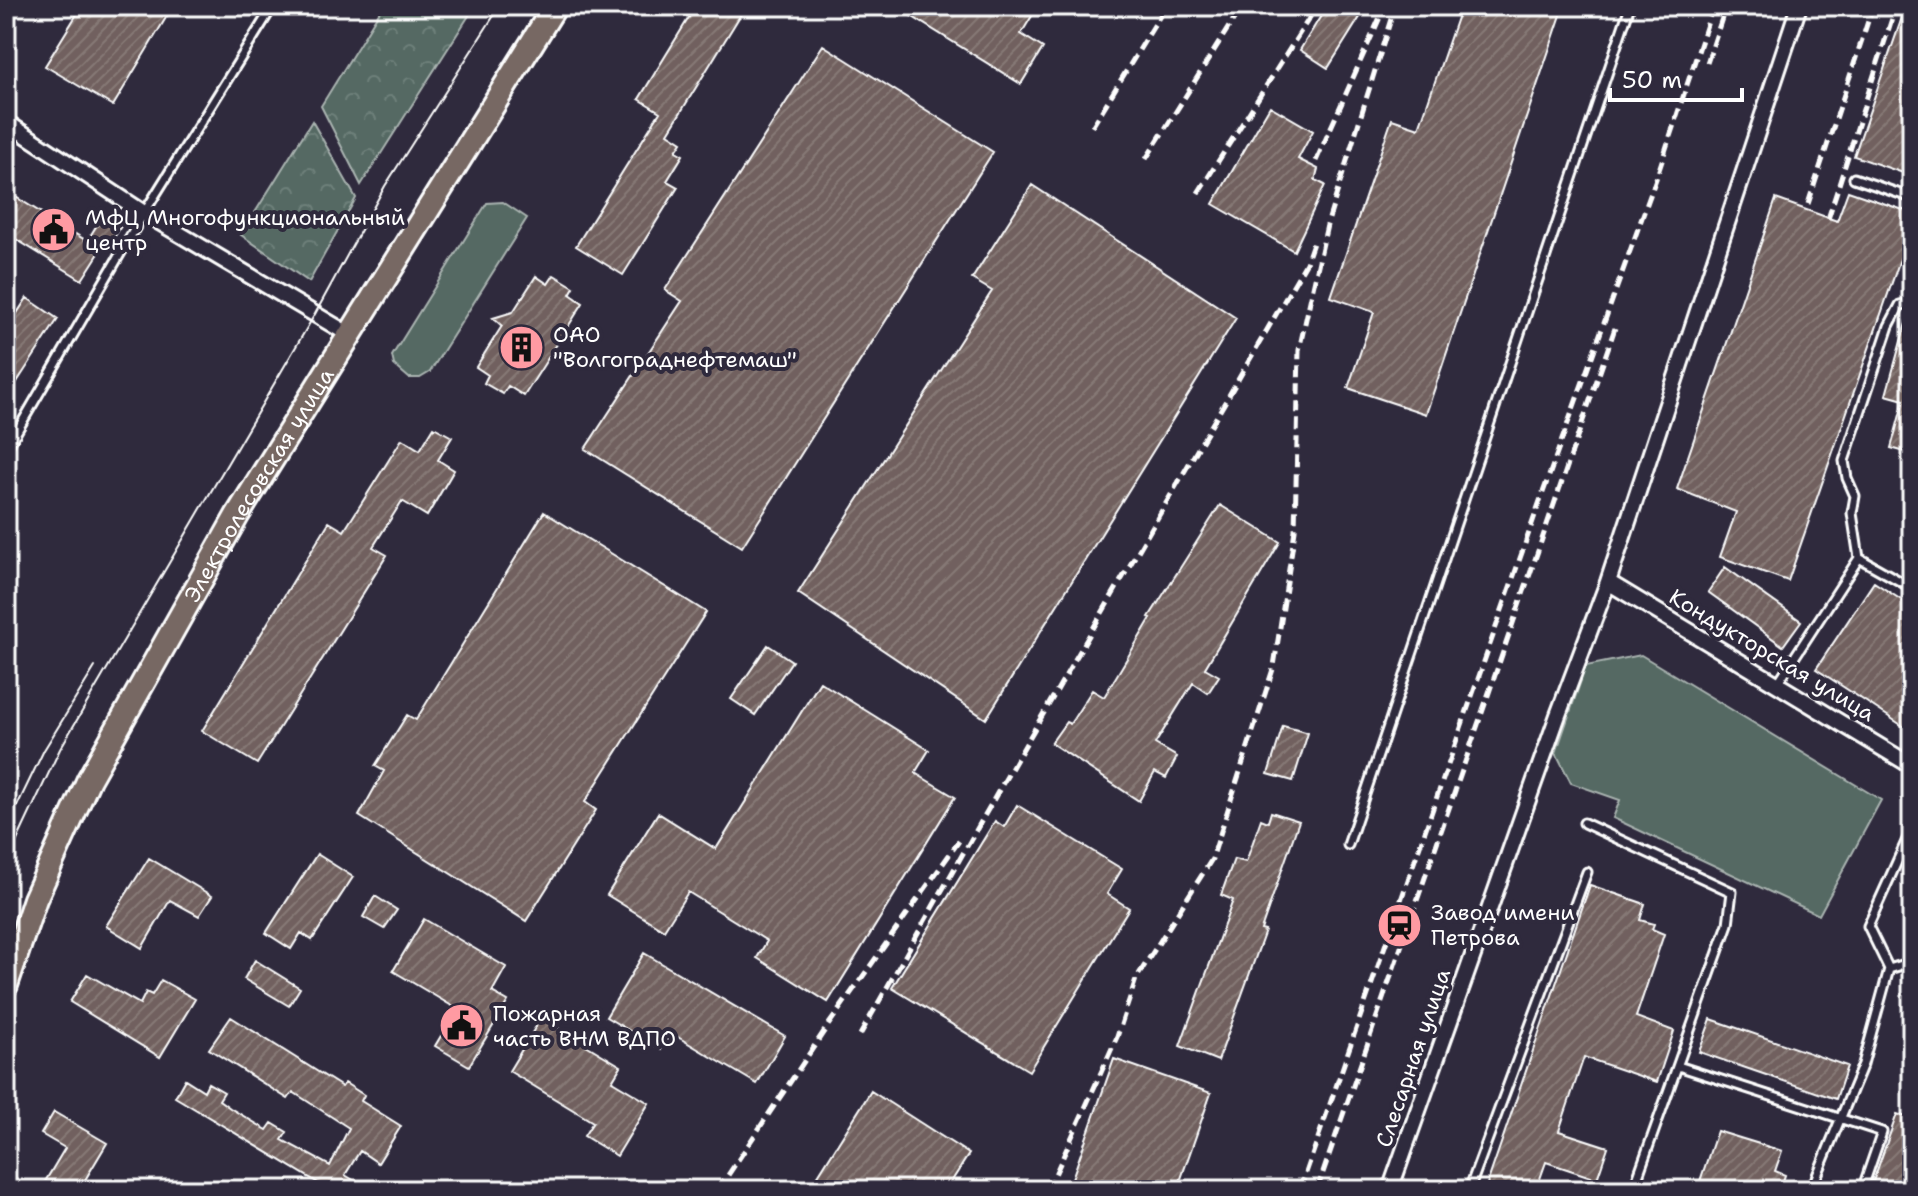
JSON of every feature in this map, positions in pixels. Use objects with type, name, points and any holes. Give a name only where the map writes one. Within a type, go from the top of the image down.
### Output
[{"type":"main road","name":"Электролесовская улица","points":[[6,985],[35,899],[89,779],[238,514],[555,6]]},
{"type":"street","name":"Слесарная улица","points":[[1390,1190],[1608,582],[1799,6]]},
{"type":"street","points":[[6,122],[144,213],[350,335]]},
{"type":"street","name":"Кондукторская улица","points":[[1608,582],[1912,766]]},
{"type":"lane","points":[[6,450],[144,213],[273,6]]},
{"type":"lane","points":[[1348,845],[1630,6]]},
{"type":"lane","points":[[1854,178],[1912,198]]},
{"type":"lane","points":[[1777,684],[1859,558],[1852,513],[1855,496],[1844,461],[1889,326],[1900,305],[1912,303]]},
{"type":"lane","points":[[1859,558],[1912,588]]},
{"type":"lane","points":[[1584,823],[1732,892],[1728,924],[1633,1190]]},
{"type":"lane","points":[[1811,1190],[1863,1064],[1889,969],[1868,926],[1910,833]]},
{"type":"lane","points":[[1469,1190],[1587,872]]},
{"type":"lane","points":[[1889,969],[1912,962]]},
{"type":"lane","points":[[1678,1066],[1882,1132],[1862,1190]]},
{"type":"green space","points":[[383,6],[475,6],[361,185],[321,106]]},
{"type":"green space","points":[[312,121],[356,198],[309,282],[241,235]]},
{"type":"green space","points":[[503,202],[527,218],[430,372],[420,378],[409,378],[394,365],[392,356],[487,203]]},
{"type":"green space","points":[[1641,655],[1881,800],[1819,915],[1613,818],[1620,800],[1571,783],[1556,753],[1586,666]]},
{"type":"building","points":[[82,6],[173,6],[113,106],[45,66]]},
{"type":"building","points":[[696,6],[746,6],[668,133],[682,142],[676,151],[683,155],[667,181],[678,187],[623,275],[576,246],[660,112],[639,99]]},
{"type":"building","points":[[895,6],[1038,6],[1021,34],[1043,48],[1021,84]]},
{"type":"building","points":[[1327,6],[1367,6],[1328,68],[1300,50]]},
{"type":"building","points":[[1461,6],[1564,6],[1426,414],[1348,388],[1374,312],[1331,297],[1392,119],[1419,128]]},
{"type":"building","points":[[1906,6],[1912,6],[1912,176],[1854,156]]},
{"type":"building","points":[[823,45],[993,152],[742,547],[585,449],[682,301],[665,290]]},
{"type":"building","points":[[1270,106],[1313,131],[1298,159],[1318,169],[1315,180],[1325,185],[1294,251],[1213,204]]},
{"type":"building","points":[[1032,185],[1236,318],[986,719],[798,593],[992,291],[972,279]]},
{"type":"building","points":[[6,191],[87,241],[103,215],[121,226],[112,241],[108,239],[82,280],[6,233]]},
{"type":"building","points":[[1848,191],[1912,213],[1912,225],[1788,581],[1720,557],[1736,512],[1677,489],[1776,199],[1837,221]]},
{"type":"building","name":"ОАО \"Волгограднефтемаш\"","points":[[554,275],[574,287],[570,294],[583,303],[524,396],[508,386],[503,394],[484,383],[488,375],[476,367],[502,326],[493,318],[513,312],[536,276],[548,284]]},
{"type":"building","points":[[27,298],[58,319],[6,399],[6,330]]},
{"type":"building","points":[[1908,316],[1912,317],[1912,454],[1891,448],[1904,400],[1886,395]]},
{"type":"building","points":[[434,427],[452,437],[438,460],[454,470],[427,516],[402,501],[373,547],[387,555],[257,764],[202,731],[329,522],[344,531],[402,439],[420,450]]},
{"type":"building","points":[[1220,505],[1280,542],[1205,668],[1219,676],[1208,693],[1193,683],[1155,744],[1177,757],[1166,778],[1155,772],[1139,801],[1051,743],[1066,722],[1070,724],[1092,690],[1104,697],[1149,617]]},
{"type":"building","points":[[544,512],[706,612],[585,802],[596,810],[526,921],[359,816],[384,771],[375,766],[407,715],[416,720]]},
{"type":"building","points":[[1725,567],[1801,621],[1783,646],[1708,592]]},
{"type":"building","points":[[1874,582],[1912,607],[1912,732],[1816,669]]},
{"type":"building","points":[[768,645],[792,661],[755,715],[731,699]]},
{"type":"building","points":[[820,682],[929,750],[915,773],[955,797],[828,1002],[757,958],[767,941],[688,892],[664,930],[607,895],[658,813],[716,849]]},
{"type":"building","points":[[1283,726],[1308,733],[1293,781],[1268,774]]},
{"type":"building","points":[[1017,805],[1122,869],[1107,894],[1129,908],[1029,1071],[892,988],[995,821],[1004,827]]},
{"type":"building","points":[[1271,812],[1299,821],[1261,930],[1265,931],[1218,1061],[1180,1046],[1233,900],[1221,895],[1234,859],[1246,862],[1261,819],[1268,822]]},
{"type":"building","points":[[317,854],[353,877],[312,940],[301,933],[291,949],[266,933]]},
{"type":"building","points":[[149,858],[212,896],[199,916],[170,900],[142,948],[106,926]]},
{"type":"building","points":[[1590,885],[1645,904],[1640,920],[1654,924],[1652,929],[1664,934],[1636,1017],[1674,1031],[1657,1082],[1584,1057],[1559,1131],[1608,1147],[1597,1179],[1546,1162],[1536,1190],[1485,1190]]},
{"type":"building","points":[[375,896],[397,910],[384,929],[363,917]]},
{"type":"building","points":[[424,919],[506,967],[492,992],[508,1001],[469,1066],[435,1046],[457,1009],[393,971]]},
{"type":"building","points":[[644,953],[785,1036],[757,1084],[671,1033],[661,1049],[606,1017]]},
{"type":"building","points":[[255,960],[300,988],[289,1006],[244,979]]},
{"type":"building","points":[[87,974],[140,1004],[146,992],[152,995],[161,980],[195,999],[160,1057],[70,1002]]},
{"type":"building","points":[[231,1017],[342,1087],[345,1083],[364,1095],[361,1101],[401,1126],[378,1163],[360,1151],[345,1175],[370,1190],[330,1190],[175,1097],[185,1079],[204,1091],[208,1083],[224,1092],[219,1100],[230,1108],[267,1130],[272,1123],[287,1132],[282,1140],[330,1166],[349,1128],[293,1092],[288,1099],[209,1049]]},
{"type":"building","points":[[541,1018],[621,1066],[612,1081],[649,1103],[617,1156],[584,1136],[593,1122],[509,1071]]},
{"type":"building","points":[[1711,1019],[1847,1066],[1836,1099],[1699,1052]]},
{"type":"building","points":[[1114,1059],[1211,1093],[1177,1190],[1068,1190]]},
{"type":"building","points":[[871,1091],[969,1154],[946,1190],[809,1190]]},
{"type":"building","points":[[54,1112],[107,1143],[79,1190],[40,1190],[65,1148],[41,1134]]},
{"type":"building","points":[[1897,1114],[1912,1119],[1912,1177],[1907,1190],[1870,1190]]},
{"type":"building","points":[[1717,1131],[1782,1151],[1775,1171],[1785,1175],[1780,1190],[1697,1190]]},
{"type":"tram line","points":[[6,864],[60,749],[315,314],[385,186],[500,6]]},
{"type":"tram line","points":[[6,829],[44,750],[95,667]]},
{"type":"railway","points":[[1092,127],[1166,6]]},
{"type":"railway","points":[[1146,159],[1242,6]]},
{"type":"railway","points":[[1198,193],[1317,6]]},
{"type":"railway","points":[[1316,161],[1385,6]]},
{"type":"railway","points":[[1048,1190],[1117,1037],[1136,979],[1212,859],[1274,666],[1295,530],[1299,350],[1327,225],[1395,6]]},
{"type":"railway","points":[[1300,1190],[1541,498],[1657,176],[1713,6]]},
{"type":"railway","points":[[1707,63],[1726,6]]},
{"type":"railway","points":[[1808,204],[1873,6]]},
{"type":"railway","points":[[1828,219],[1896,6]]},
{"type":"railway","points":[[860,1035],[1306,263],[1314,240]]},
{"type":"railway","points":[[1317,1190],[1615,328]]},
{"type":"railway","points":[[718,1190],[829,1024],[959,841]]},
{"type":"place","name":"МфЦ Многофункциональный центр","points":[[54,230]]},
{"type":"place","name":"ОАО \"Волгограднефтемаш\"","points":[[522,347]]},
{"type":"place","name":"Завод имени Петрова","points":[[1400,925]]},
{"type":"place","name":"Пожарная часть ВНМ ВДПО","points":[[462,1026]]}]
